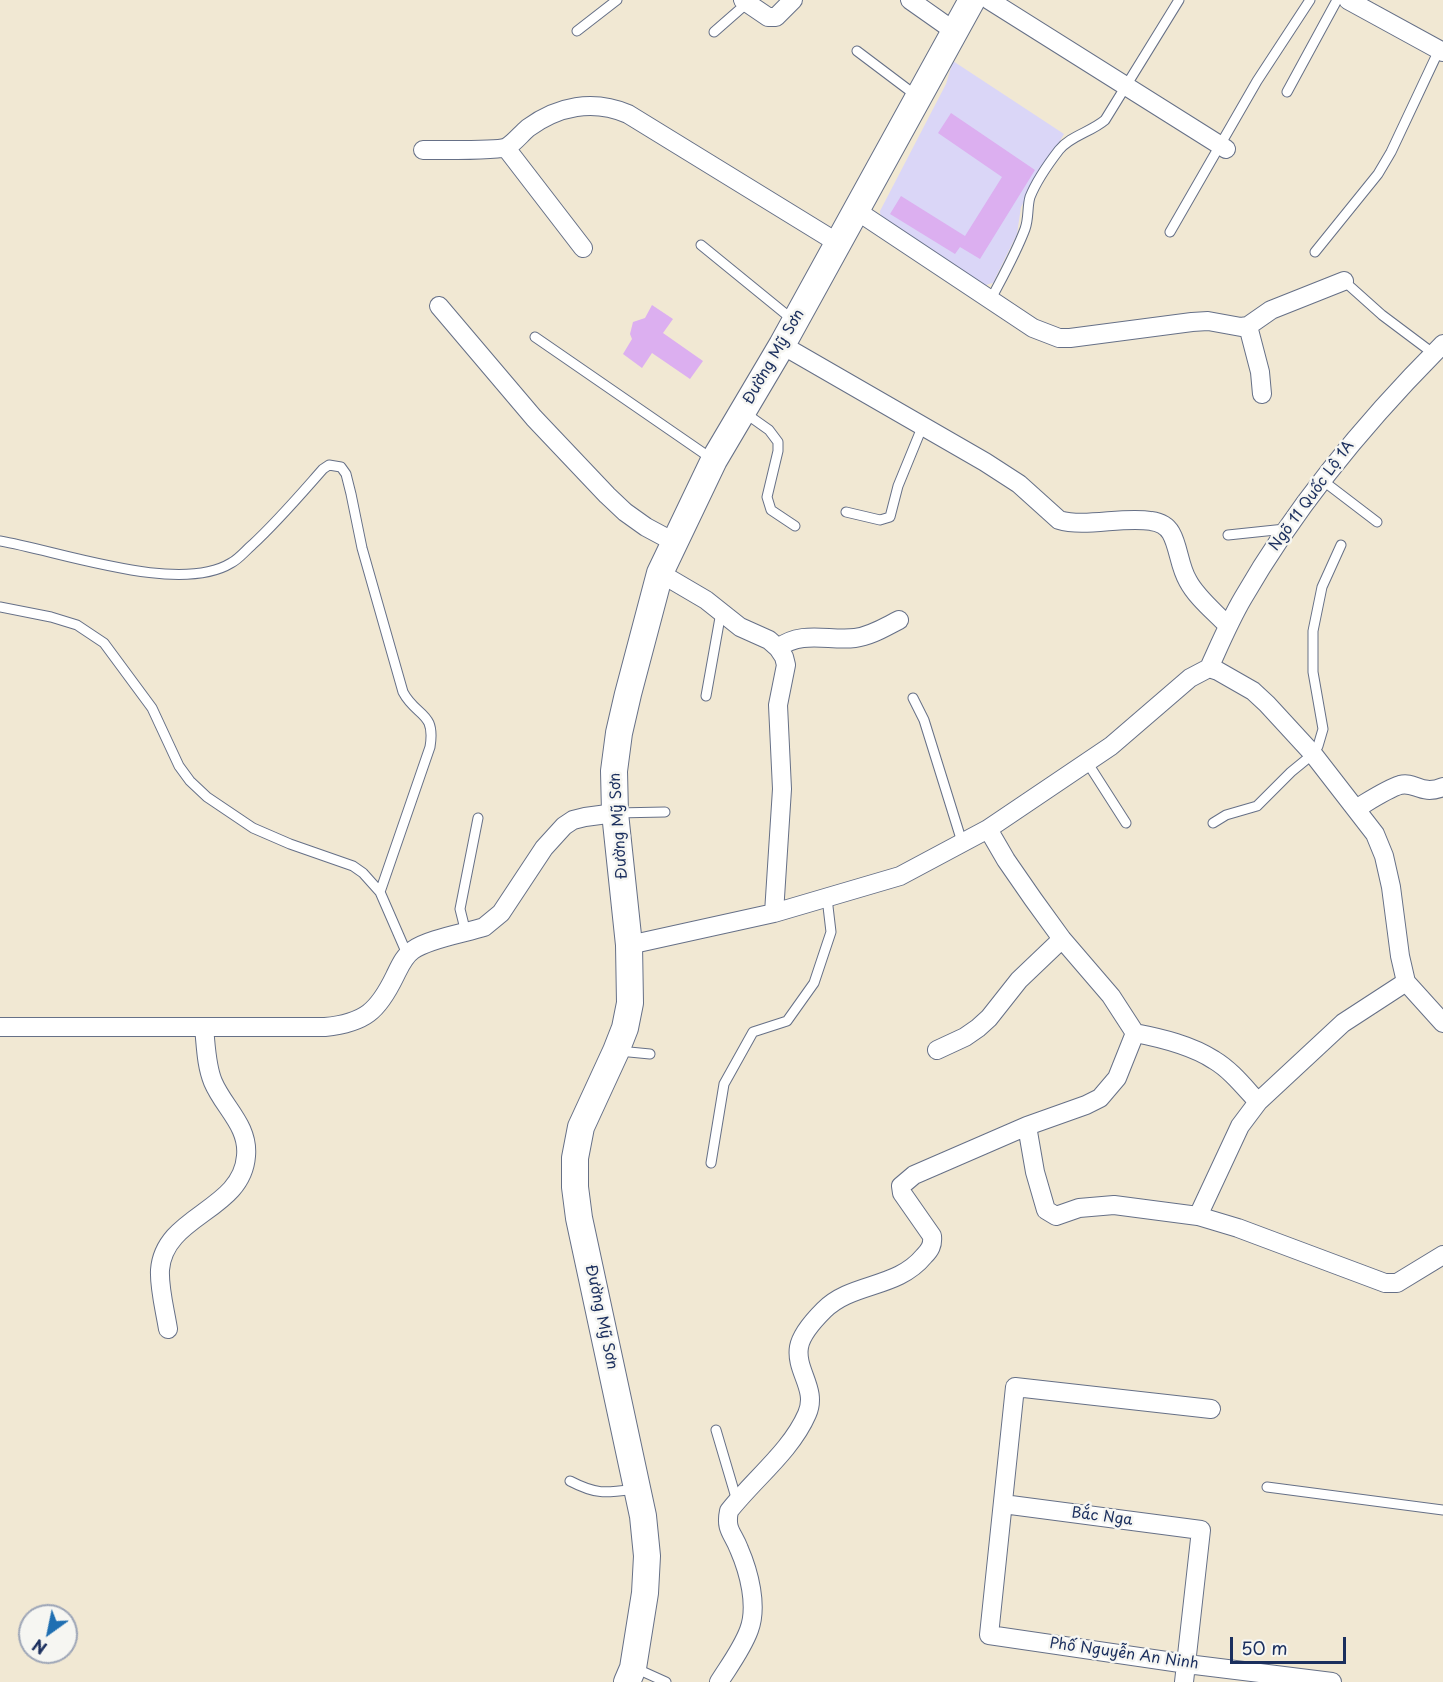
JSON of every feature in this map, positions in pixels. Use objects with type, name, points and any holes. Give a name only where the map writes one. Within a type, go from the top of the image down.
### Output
[{"type":"street","points":[[742,1],[768,17],[776,17],[793,0]]},
{"type":"street","points":[[910,0],[954,31]]},
{"type":"street","name":"Đường Mỹ Sơn","points":[[630,1675],[645,1593],[647,1556],[643,1516],[579,1218],[575,1187],[575,1158],[581,1127],[616,1051],[625,1028],[630,1003],[629,945],[615,813],[614,771],[619,733],[648,613],[660,573],[674,542],[714,460],[795,322],[972,0]]},
{"type":"street","points":[[989,0],[1223,147]]},
{"type":"street","points":[[1347,0],[1441,51]]},
{"type":"street","points":[[423,150],[506,148],[527,129],[562,109],[575,106],[615,108],[838,243]]},
{"type":"street","points":[[506,148],[583,248]]},
{"type":"street","points":[[857,210],[1033,328],[1059,338],[1192,321],[1248,326],[1271,310],[1344,281]]},
{"type":"street","points":[[439,306],[534,418],[607,495],[646,527],[674,542]]},
{"type":"street","points":[[1248,326],[1260,372],[1262,394]]},
{"type":"street","points":[[782,345],[923,425],[1019,484],[1059,520],[1067,522],[1152,521],[1167,528],[1172,534],[1188,581],[1195,592],[1228,626]]},
{"type":"street","name":"Ngõ 11 Quốc Lộ 1A","points":[[1209,668],[1241,600],[1285,529],[1347,447],[1401,386],[1438,349]]},
{"type":"street","points":[[660,573],[684,585],[740,627],[769,640],[784,657],[786,665],[778,705],[782,789],[774,913]]},
{"type":"street","points":[[778,648],[788,640],[799,638],[854,639],[865,637],[899,620]]},
{"type":"street","points":[[629,945],[774,913],[900,876],[988,829],[1127,733],[1190,678],[1209,668],[1253,691],[1313,754],[1375,834],[1391,887],[1400,956],[1406,982],[1443,1023]]},
{"type":"street","points":[[1357,808],[1401,784],[1428,791],[1443,787]]},
{"type":"street","points":[[0,1027],[204,1028],[342,1025],[371,1012],[381,1003],[407,954],[425,944],[484,927],[501,913],[544,848],[564,826],[573,820],[615,813]]},
{"type":"street","points":[[988,829],[1006,860],[1062,939],[1111,996],[1135,1033],[1156,1037],[1210,1058],[1229,1072],[1258,1102]]},
{"type":"street","points":[[937,1050],[978,1028],[989,1018],[1019,980],[1062,939]]},
{"type":"street","points":[[1198,1216],[1240,1126],[1258,1102],[1343,1023],[1406,982]]},
{"type":"street","points":[[168,1329],[160,1271],[165,1251],[193,1220],[225,1198],[243,1170],[246,1156],[246,1142],[242,1130],[226,1106],[212,1078],[204,1028]]},
{"type":"street","points":[[719,1682],[744,1641],[750,1628],[753,1611],[745,1567],[727,1522],[729,1510],[791,1439],[801,1426],[808,1411],[810,1393],[799,1358],[799,1347],[813,1322],[835,1301],[900,1277],[920,1261],[930,1249],[932,1236],[902,1194],[901,1186],[914,1175],[1027,1126],[1100,1098],[1117,1078],[1135,1033]]},
{"type":"street","points":[[1027,1126],[1035,1172],[1046,1210],[1056,1216],[1079,1208],[1114,1205],[1198,1216],[1238,1228],[1384,1283],[1397,1283],[1443,1256]]},
{"type":"street","points":[[1003,1504],[1015,1387],[1211,1409]]},
{"type":"street","name":"Bắc Nga","points":[[1003,1504],[1201,1530],[1187,1664]]},
{"type":"street","name":"Phố Nguyễn An Ninh","points":[[1003,1504],[989,1635],[1187,1664],[1332,1682]]},
{"type":"street","points":[[1184,1682],[1187,1664]]},
{"type":"lane","points":[[577,31],[617,0]]},
{"type":"lane","points":[[991,298],[1025,228],[1029,198],[1045,172],[1066,143],[1093,130],[1105,120],[1179,0]]},
{"type":"lane","points":[[1170,232],[1223,147],[1257,81],[1310,0]]},
{"type":"lane","points":[[1287,92],[1347,0]]},
{"type":"lane","points":[[714,32],[742,1]]},
{"type":"lane","points":[[857,51],[918,97]]},
{"type":"lane","points":[[1315,252],[1378,174],[1441,51]]},
{"type":"lane","points":[[701,245],[795,322]]},
{"type":"lane","points":[[1344,281],[1382,315],[1438,349]]},
{"type":"lane","points":[[535,337],[714,460]]},
{"type":"lane","points":[[742,411],[769,430],[778,442],[778,451],[766,497],[771,510],[795,526]]},
{"type":"lane","points":[[846,512],[880,520],[890,517],[897,486],[923,425]]},
{"type":"lane","points":[[0,541],[26,545],[100,565],[192,575],[212,572],[232,563],[264,534],[323,469],[329,465],[341,467],[346,474],[362,548],[403,692],[407,700],[425,716],[431,725],[432,733],[430,747],[380,892]]},
{"type":"lane","points":[[1322,480],[1377,522]]},
{"type":"lane","points":[[1228,534],[1285,529]]},
{"type":"lane","points":[[1213,823],[1226,815],[1257,806],[1297,766],[1313,754],[1318,746],[1323,729],[1313,672],[1313,631],[1322,587],[1341,545]]},
{"type":"lane","points":[[0,607],[51,617],[77,625],[93,635],[112,653],[152,708],[179,766],[190,781],[207,797],[253,828],[353,867],[368,877],[380,892],[407,954]]},
{"type":"lane","points":[[706,696],[721,612]]},
{"type":"lane","points":[[913,698],[924,720],[962,842]]},
{"type":"lane","points":[[1087,762],[1126,823]]},
{"type":"lane","points":[[615,813],[665,812]]},
{"type":"lane","points":[[466,933],[460,909],[478,818]]},
{"type":"lane","points":[[711,1163],[724,1084],[753,1032],[787,1021],[814,983],[831,932],[827,898]]},
{"type":"lane","points":[[616,1051],[650,1054]]},
{"type":"lane","points":[[716,1430],[737,1501]]},
{"type":"lane","points":[[570,1481],[591,1491],[610,1492],[638,1489]]},
{"type":"lane","points":[[1267,1487],[1443,1510]]},
{"type":"lane","points":[[630,1675],[666,1682]]},
{"type":"shaded area","points":[[953,61],[1064,134],[1021,207],[1017,234],[993,283],[982,286],[881,221],[880,211],[946,84]]},
{"type":"building","points":[[951,113],[1035,170],[980,259],[960,247],[955,254],[890,214],[901,196],[965,236],[1002,177],[938,133]]},
{"type":"building","points":[[652,305],[673,319],[663,333],[703,361],[690,379],[652,353],[642,368],[623,354],[632,339],[630,334],[633,322],[645,318]]}]
